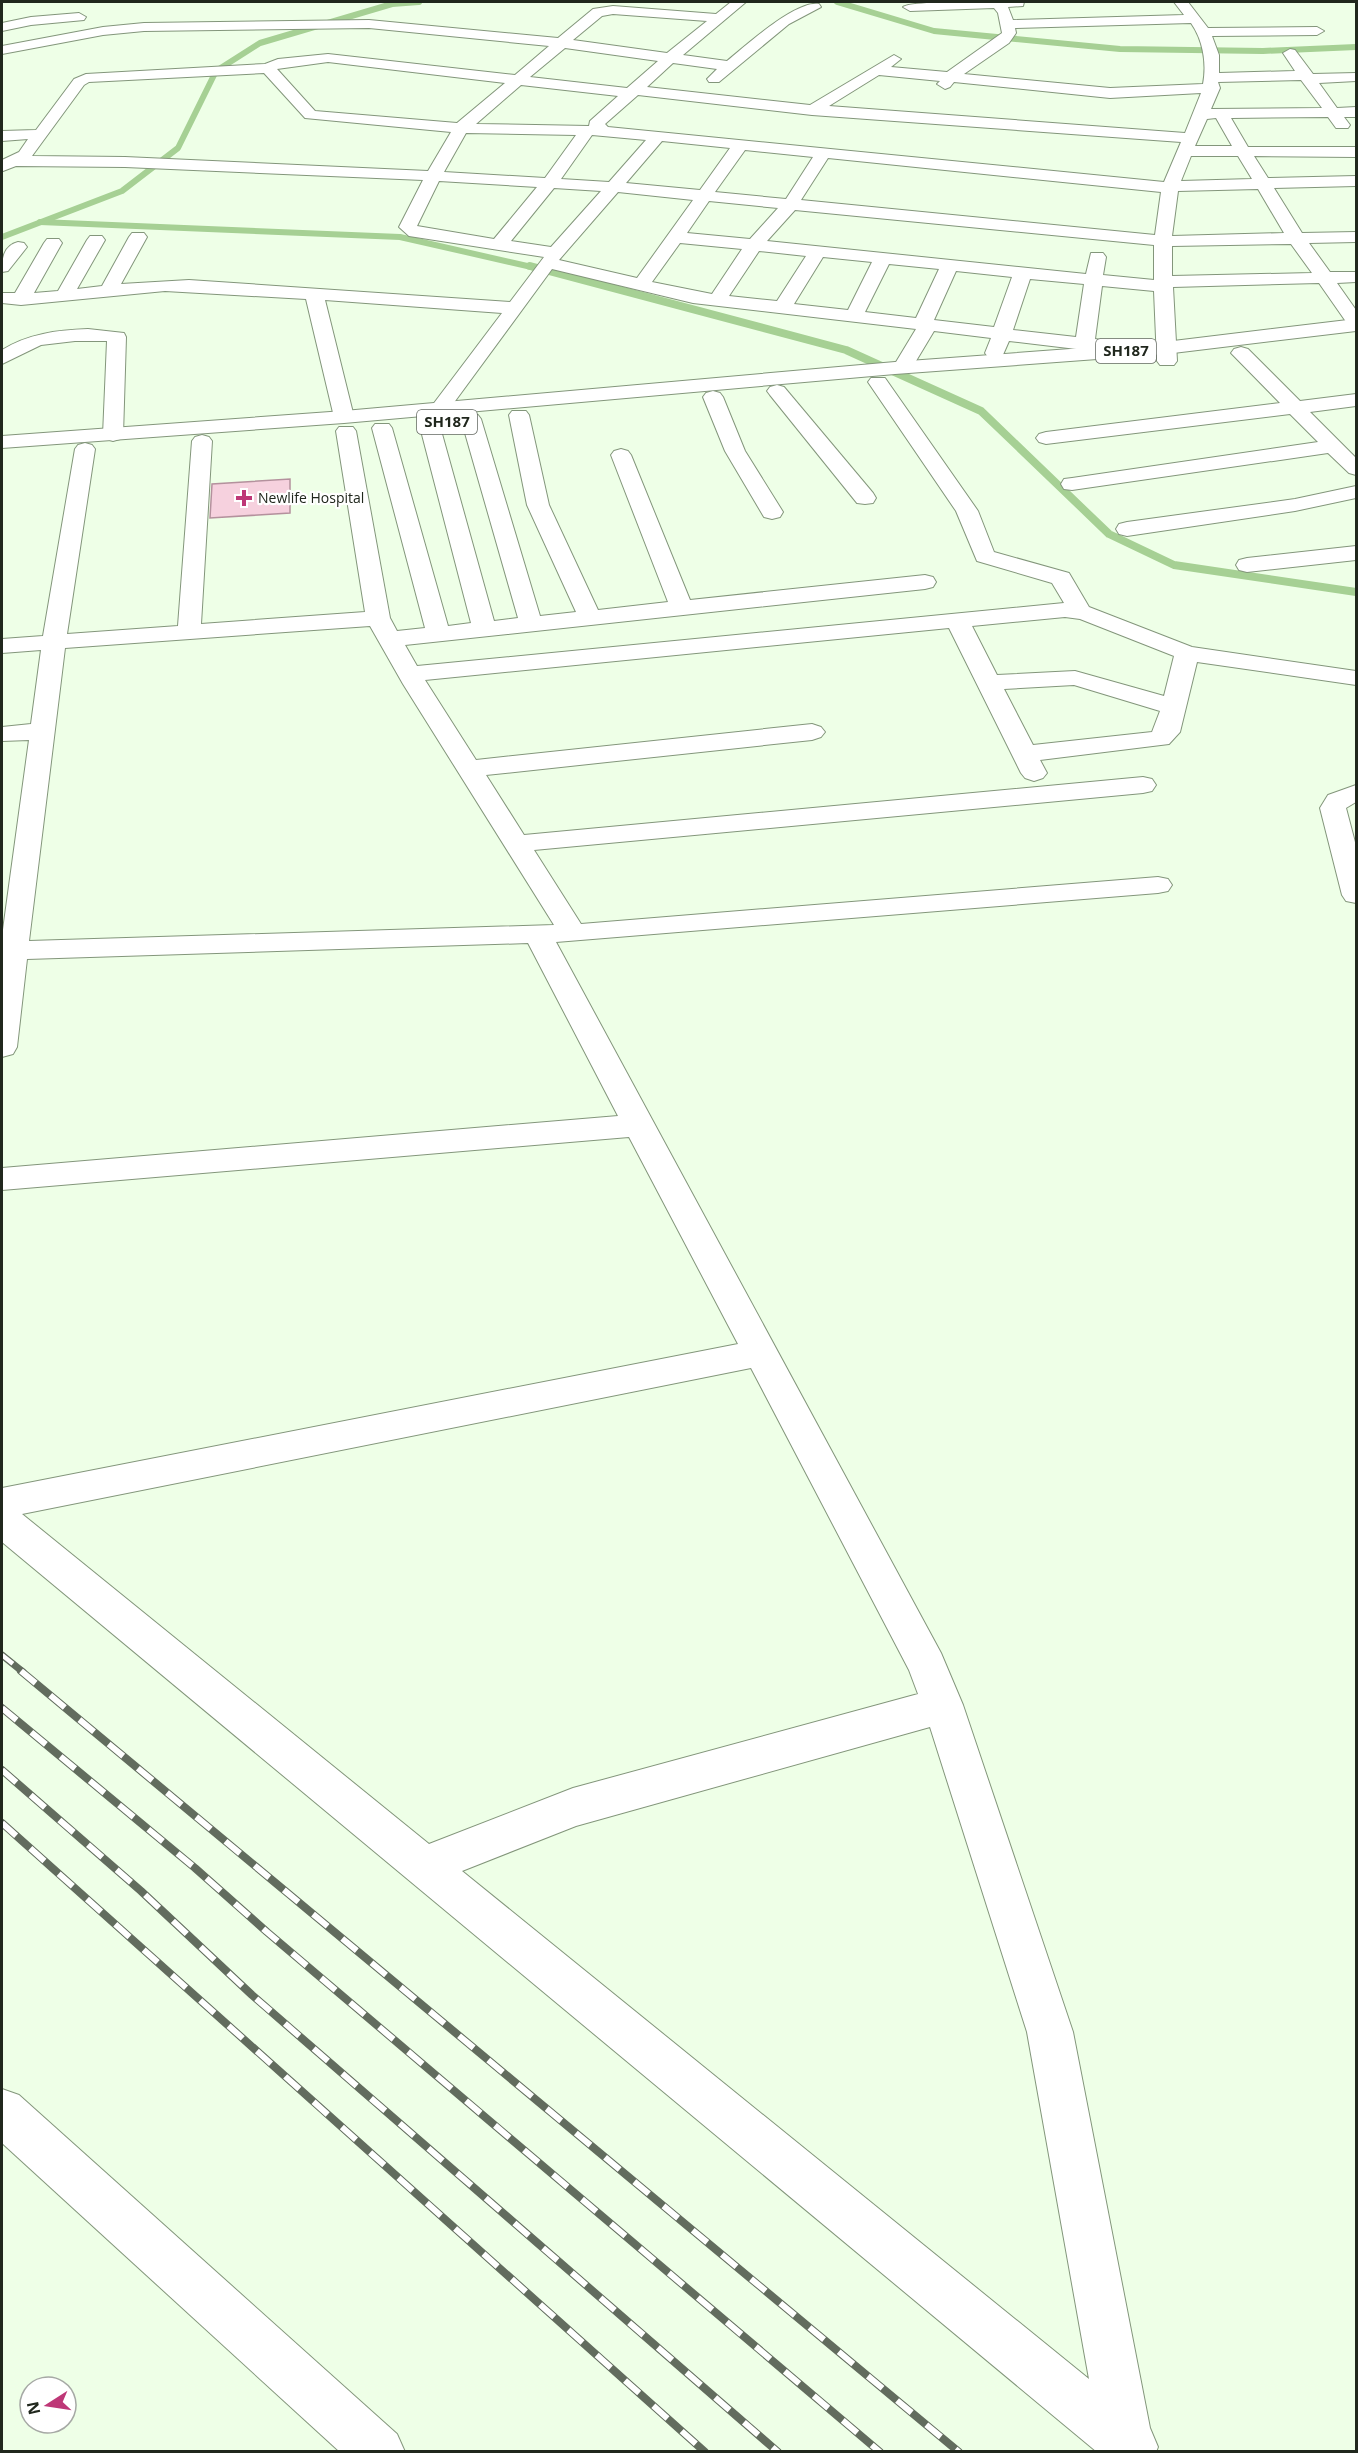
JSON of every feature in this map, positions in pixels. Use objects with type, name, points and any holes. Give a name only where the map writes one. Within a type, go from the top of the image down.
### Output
[{"type":"street","points":[[498,245],[596,130],[596,124],[670,58],[739,2]]},
{"type":"street","points":[[934,97],[1004,18],[1031,2]]},
{"type":"street","points":[[917,6],[930,12],[1004,18],[1317,31]]},
{"type":"street","points":[[484,629],[434,416],[552,258],[670,116],[784,21],[814,7]]},
{"type":"street","points":[[188,25],[198,9]]},
{"type":"street","points":[[275,26],[290,10]]},
{"type":"street","points":[[718,18],[604,10],[598,12],[461,128],[432,176],[408,229],[498,245],[552,258],[640,285],[693,297],[1135,350]]},
{"type":"street","points":[[2,27],[92,12],[97,32]]},
{"type":"street","points":[[1197,26],[1296,20]]},
{"type":"street","points":[[2,50],[97,32],[150,26],[369,24],[563,43],[730,66]]},
{"type":"street","points":[[147,45],[150,26]]},
{"type":"street","points":[[1166,355],[1164,241],[1171,187],[1202,114],[1212,83],[1197,26]]},
{"type":"street","points":[[818,106],[908,50]]},
{"type":"street","points":[[1290,54],[1331,112],[1354,136]]},
{"type":"street","points":[[9,164],[25,156],[81,80],[143,69],[202,71],[268,68],[278,63],[328,58],[692,97],[818,106],[974,125],[1190,141],[1242,151],[1356,152]]},
{"type":"street","points":[[268,68],[310,115],[461,128],[596,130],[1171,187],[1356,181]]},
{"type":"street","points":[[876,70],[1110,93],[1212,83],[1356,76]]},
{"type":"street","points":[[818,106],[890,101]]},
{"type":"street","points":[[1202,114],[1356,111]]},
{"type":"street","points":[[1220,113],[1296,238],[1356,323]]},
{"type":"street","points":[[1324,133],[1354,136]]},
{"type":"street","points":[[2,136],[41,134]]},
{"type":"street","points":[[1190,141],[1232,134],[1255,134]]},
{"type":"street","points":[[640,285],[741,144]]},
{"type":"street","points":[[717,300],[754,245],[790,205],[823,153]]},
{"type":"street","points":[[9,164],[125,162],[613,187],[1164,241],[1356,237]]},
{"type":"street","points":[[1085,344],[1101,235]]},
{"type":"street","points":[[109,290],[138,237]]},
{"type":"street","points":[[676,237],[1164,284],[1356,277]]},
{"type":"street","points":[[65,295],[96,240]]},
{"type":"street","points":[[2,316],[27,299],[53,243]]},
{"type":"street","points":[[2,267],[18,247]]},
{"type":"street","points":[[782,308],[817,252]]},
{"type":"street","points":[[854,316],[884,258]]},
{"type":"street","points":[[950,265],[925,325],[886,374],[967,512],[985,556],[1060,578],[1080,611]]},
{"type":"street","points":[[992,361],[1023,272]]},
{"type":"street","points":[[2,298],[27,299],[109,290],[189,285],[515,308]]},
{"type":"street","points":[[314,294],[345,424],[384,628],[409,674],[516,844],[639,1125],[927,1665],[943,1705],[1050,2032],[1132,2446]]},
{"type":"street","name":"SH187","points":[[2,442],[345,424],[382,428],[434,416],[471,419],[519,415],[777,392],[886,374],[923,379],[1166,355],[1356,323]]},
{"type":"street","points":[[2,358],[26,344],[42,339],[107,334],[117,337],[113,435]]},
{"type":"street","name":"SH187","points":[[2,454],[202,441],[345,424],[886,374],[992,361],[1135,350],[1166,355],[1241,353],[1356,338]]},
{"type":"street","points":[[1241,353],[1295,408],[1343,449],[1356,469]]},
{"type":"street","points":[[777,392],[864,498]]},
{"type":"street","points":[[713,398],[735,451],[772,512]]},
{"type":"street","points":[[1046,438],[1356,400]]},
{"type":"street","points":[[519,415],[536,499],[590,618]]},
{"type":"street","points":[[471,419],[531,624]]},
{"type":"street","points":[[382,428],[438,634]]},
{"type":"street","points":[[189,632],[202,441]]},
{"type":"street","points":[[2,1047],[8,951],[28,838],[54,643],[85,449]]},
{"type":"street","points":[[1072,484],[1343,449]]},
{"type":"street","points":[[621,455],[682,609]]},
{"type":"street","points":[[1127,529],[1295,505],[1356,492]]},
{"type":"street","points":[[1247,565],[1356,553]]},
{"type":"street","points":[[2,646],[189,632],[384,628],[438,634],[926,582]]},
{"type":"street","points":[[409,674],[1055,610],[1080,611],[1187,653],[1356,678]]},
{"type":"street","points":[[957,620],[1045,794]]},
{"type":"street","points":[[1024,754],[1160,739],[1167,732],[1187,653]]},
{"type":"street","points":[[988,683],[1075,678],[1173,707]]},
{"type":"street","points":[[2,734],[42,731]]},
{"type":"street","points":[[468,769],[813,732]]},
{"type":"street","points":[[516,844],[1143,784]]},
{"type":"street","points":[[1356,793],[1337,801],[1333,808],[1356,896]]},
{"type":"street","points":[[2,840],[28,838]]},
{"type":"street","points":[[8,951],[555,934],[1158,885]]},
{"type":"street","points":[[2,1179],[639,1125]]},
{"type":"street","points":[[2,1503],[761,1353]]},
{"type":"street","points":[[2,1520],[1132,2446]]},
{"type":"street","points":[[423,1866],[573,1807],[943,1705]]},
{"type":"street","points":[[2,2112],[379,2451]]},
{"type":"building","points":[[290,479],[290,513],[210,518],[212,484]]},
{"type":"waterway","points":[[41,222],[122,191],[178,148],[216,71],[260,43],[392,4],[419,2]]},
{"type":"waterway","points":[[837,2],[934,31],[1120,49],[1263,51],[1356,47]]},
{"type":"waterway","points":[[2,237],[41,222]]},
{"type":"waterway","points":[[41,222],[400,237],[536,268]]},
{"type":"waterway","points":[[530,266],[846,350],[981,411],[1109,534],[1174,565],[1356,592]]},
{"type":"railway","points":[[2,1655],[23,1672]]},
{"type":"railway","points":[[21,1671],[959,2452]]},
{"type":"railway","points":[[2,1708],[195,1868],[267,1932],[880,2452]]},
{"type":"railway","points":[[2,1770],[141,1891],[252,1995],[778,2452]]},
{"type":"railway","points":[[2,1823],[705,2452]]},
{"type":"place","name":"Newlife Hospital","points":[[244,498]]}]
